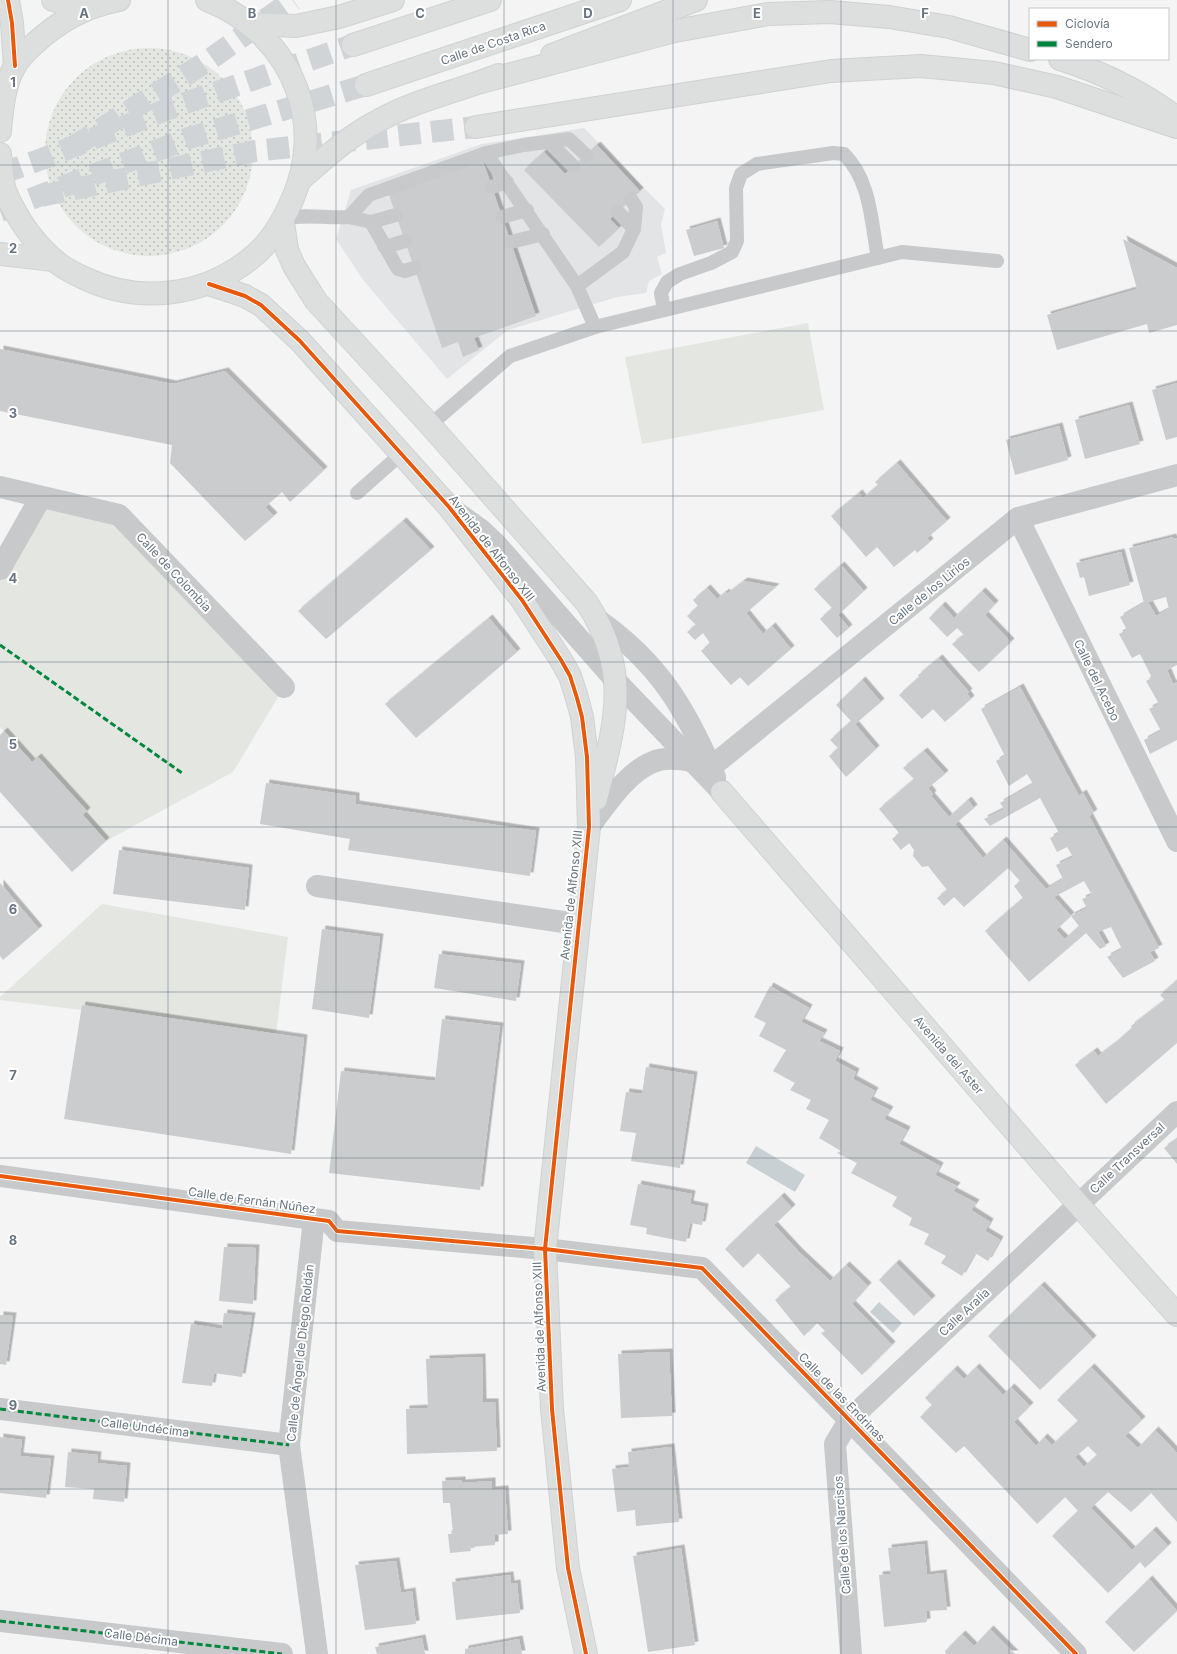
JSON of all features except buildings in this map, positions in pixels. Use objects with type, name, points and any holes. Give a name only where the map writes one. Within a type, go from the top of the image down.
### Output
[{"type":"main road","points":[[1,120],[6,88],[14,66],[12,23],[8,0]]},
{"type":"main road","points":[[53,0],[68,4],[109,2]]},
{"type":"main road","points":[[0,154],[5,191],[25,229],[54,260],[76,274],[101,286],[125,292],[156,295],[184,290],[210,284],[251,259],[267,242],[283,221],[302,178],[306,140],[301,102],[291,74],[265,37],[250,24],[231,11],[207,0]]},
{"type":"main road","points":[[250,24],[296,26],[339,17],[393,0]]},
{"type":"main road","points":[[353,45],[490,0]]},
{"type":"main road","name":"Calle de Costa Rica","points":[[366,85],[620,0]]},
{"type":"main road","points":[[302,178],[346,140],[379,120],[400,110],[481,82],[696,0]]},
{"type":"main road","points":[[14,66],[41,38],[66,18],[109,2]]},
{"type":"main road","points":[[481,82],[675,31],[768,14],[830,12],[888,17],[949,27],[1029,50]]},
{"type":"main road","points":[[1063,60],[1150,98],[1177,118]]},
{"type":"main road","points":[[476,127],[831,71],[921,66],[994,73],[1057,87],[1177,127]]},
{"type":"main road","name":"Avenida de Alfonso XIII","points":[[283,221],[287,250],[294,266],[316,301],[430,425],[587,603],[598,620],[610,653],[616,681],[615,715],[588,827],[577,924],[546,1249],[552,1409],[568,1568],[586,1654]]},
{"type":"main road","points":[[0,254],[54,260]]},
{"type":"main road","name":"Avenida de Alfonso XIII","points":[[210,284],[245,296],[266,310],[300,341],[449,507],[522,600],[570,676],[582,717],[587,757],[588,827]]},
{"type":"main road","name":"Avenida del Aster","points":[[722,792],[1078,1204],[1177,1316]]},
{"type":"street","name":"Calle de los Lirios","points":[[702,764],[1018,518],[1177,475]]},
{"type":"street","name":"Calle de Colombia","points":[[0,487],[119,515],[284,688]]},
{"type":"street","points":[[0,569],[40,497]]},
{"type":"street","points":[[449,507],[496,544],[616,681],[702,764],[722,792]]},
{"type":"street","name":"Calle del Acebo","points":[[1018,518],[1177,841]]},
{"type":"street","points":[[598,620],[620,636],[655,670],[683,709],[702,764]]},
{"type":"street","points":[[588,827],[622,785],[639,770],[653,762],[672,758],[702,764]]},
{"type":"street","name":"Avenida de Alfonso XIII","points":[[317,886],[577,924]]},
{"type":"street","name":"Calle Transversal","points":[[1078,1204],[1177,1112]]},
{"type":"street","name":"Calle de Fernán Núñez","points":[[0,1176],[329,1221],[337,1231],[546,1249]]},
{"type":"street","name":"Calle Aralia","points":[[850,1420],[1078,1204]]},
{"type":"street","name":"Calle de Ángel de Diego Roldán","points":[[314,1219],[289,1445],[317,1654]]},
{"type":"street","name":"Calle de las Endrinas","points":[[546,1249],[702,1268],[1076,1654]]},
{"type":"street","name":"Calle Undécima","points":[[0,1409],[289,1445]]},
{"type":"street","name":"Calle de los Narcisos","points":[[850,1420],[835,1444],[850,1654]]},
{"type":"street","name":"Calle Décima","points":[[0,1621],[282,1654]]},
{"type":"lane","points":[[349,217],[370,195],[486,153],[569,139],[586,155]]},
{"type":"lane","points":[[549,142],[573,166]]},
{"type":"lane","points":[[486,153],[577,286],[595,327]]},
{"type":"lane","points":[[664,310],[661,293],[667,282],[680,274],[711,263],[732,252],[737,241],[736,188],[741,174],[757,164],[833,153],[844,154],[854,164],[865,187],[878,258]]},
{"type":"lane","points":[[492,187],[507,182]]},
{"type":"lane","points":[[577,286],[623,252],[634,229],[636,207],[631,200]]},
{"type":"lane","points":[[502,216],[526,210]]},
{"type":"lane","points":[[618,212],[634,229]]},
{"type":"lane","points":[[283,221],[302,216],[330,218],[349,217],[371,222],[396,215]]},
{"type":"lane","points":[[371,222],[398,270],[405,271],[414,268]]},
{"type":"lane","points":[[511,242],[542,234]]},
{"type":"lane","points":[[384,246],[405,241]]},
{"type":"lane","points":[[430,425],[510,356],[595,327],[902,252],[997,261]]},
{"type":"lane","points":[[357,493],[401,454]]},
{"type":"shaded area","points":[[139,48],[159,48],[179,52],[198,60],[207,65],[223,78],[236,94],[245,112],[249,122],[253,142],[253,162],[249,182],[245,192],[236,210],[223,226],[207,239],[179,252],[159,256],[139,256],[119,252],[100,244],[83,233],[68,218],[57,201],[49,182],[45,162],[45,142],[49,122],[57,103],[68,86],[83,71],[100,60],[119,52]]},
{"type":"shaded area","points":[[584,128],[665,209],[661,225],[666,253],[657,257],[662,274],[649,281],[646,293],[617,297],[508,330],[447,379],[364,281],[336,239],[351,190],[482,144]]},
{"type":"shaded area","points":[[808,323],[824,410],[642,444],[625,357]]},
{"type":"shaded area","points":[[41,497],[119,515],[284,687],[233,772],[106,841],[0,727],[0,569]]},
{"type":"shaded area","points":[[102,904],[288,937],[276,1034],[0,1000],[0,997]]},
{"type":"shaded area","points":[[756,1146],[805,1175],[795,1192],[746,1163]]},
{"type":"shaded area","points":[[879,1302],[902,1323],[893,1333],[870,1312]]},
{"type":"tunnel","points":[[73,147],[209,60],[293,0]]},
{"type":"tunnel","points":[[0,174],[168,109],[353,45]]},
{"type":"tunnel","points":[[0,211],[189,138],[366,85]]},
{"type":"tunnel","points":[[41,196],[255,151],[476,127]]},
{"type":"marked path","points":[[0,645],[182,773]]},
{"type":"marked path","points":[[0,1409],[289,1445]]},
{"type":"marked path","points":[[0,1621],[282,1654]]},
{"type":"cycle path","points":[[8,0],[12,23],[15,66]]},
{"type":"cycle path","points":[[209,284],[245,296],[261,305],[300,341],[449,507],[522,600],[570,676],[577,698],[582,717],[587,757],[589,827],[545,1249],[552,1409],[568,1568],[586,1654]]},
{"type":"cycle path","points":[[0,1176],[329,1221],[337,1231],[545,1249],[702,1268],[1076,1654]]}]
